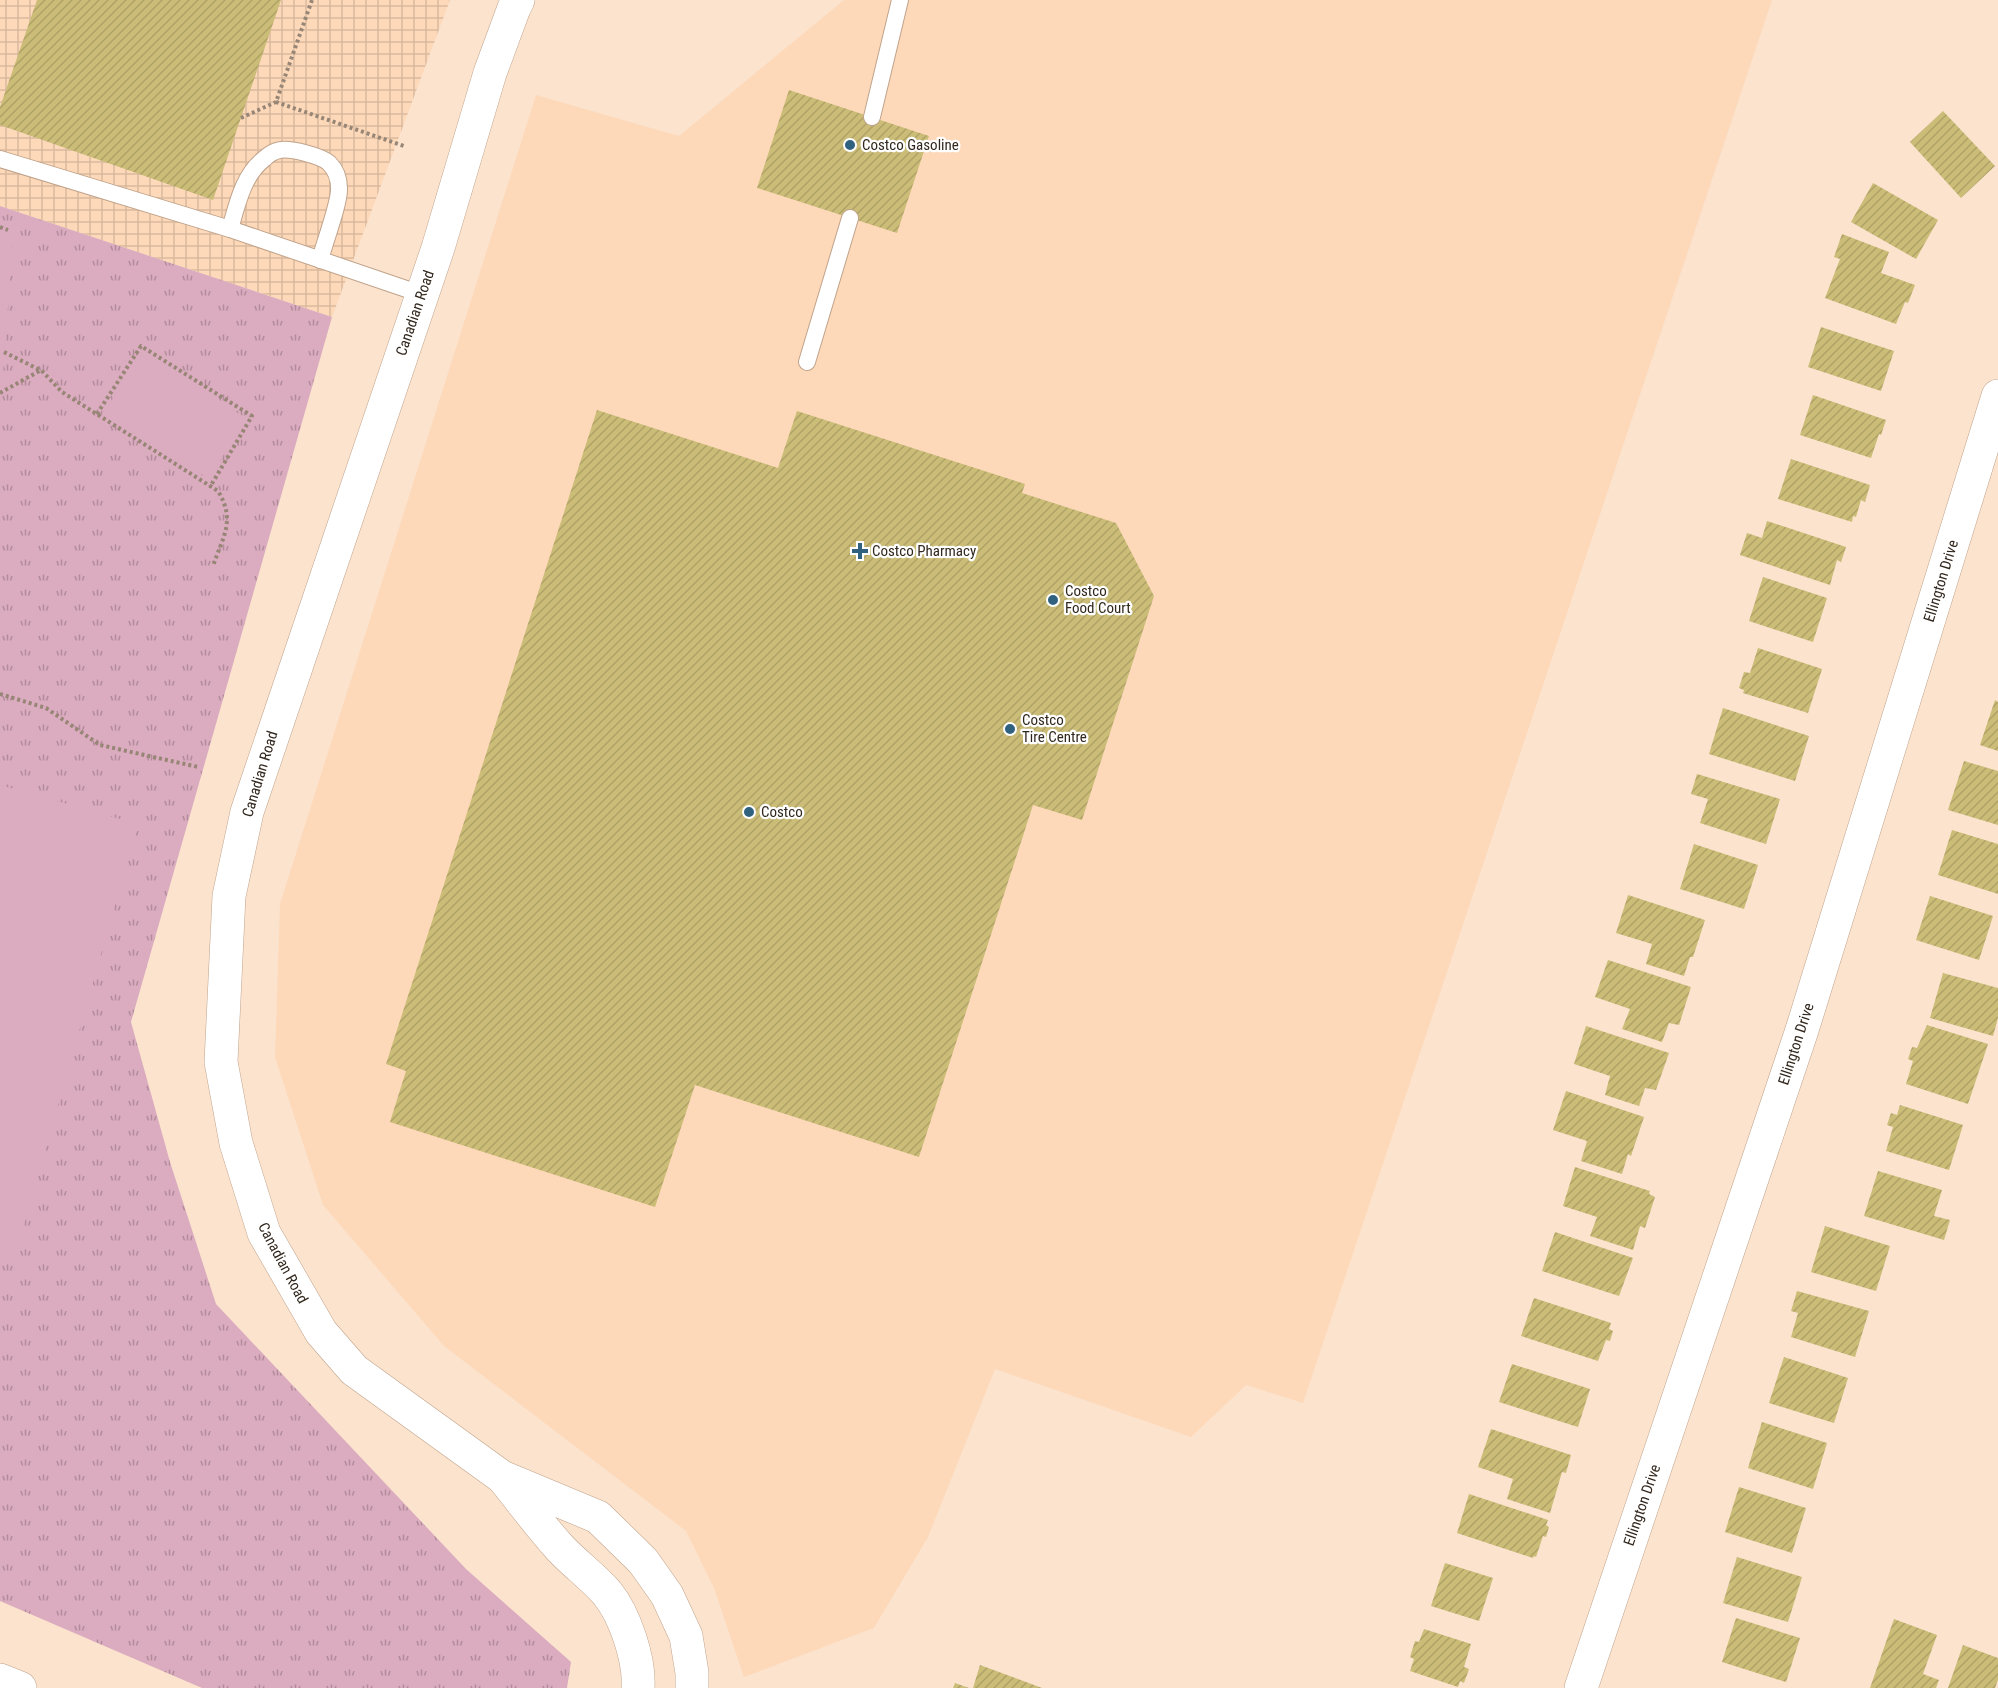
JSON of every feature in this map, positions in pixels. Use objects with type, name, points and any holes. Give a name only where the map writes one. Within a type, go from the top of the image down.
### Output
[{"type":"street","name":"Canadian Road","points":[[519,0],[513,8],[490,73],[438,248],[247,812],[229,896],[221,1062],[236,1143],[264,1233],[321,1332],[354,1370],[502,1477],[598,1517],[644,1561],[667,1595],[686,1636],[692,1688]]},
{"type":"street","name":"Ellington Drive","points":[[1583,1687],[1802,1030],[1998,396]]},
{"type":"street","name":"Canadian Road","points":[[502,1477],[560,1549],[608,1595],[622,1619],[632,1645],[639,1675],[638,1688]]},
{"type":"street","points":[[0,1680],[20,1688]]},
{"type":"lane","points":[[872,117],[900,0]]},
{"type":"lane","points":[[230,229],[243,189],[252,172],[263,159],[282,150],[317,157],[327,162],[337,173],[339,190],[320,260]]},
{"type":"lane","points":[[0,159],[230,229],[421,294]]},
{"type":"lane","points":[[807,362],[850,218]]},
{"type":"path","points":[[276,102],[312,0]]},
{"type":"path","points":[[241,118],[276,102],[404,146]]},
{"type":"path","points":[[0,227],[8,230]]},
{"type":"path","points":[[97,414],[141,346],[252,416],[210,487]]},
{"type":"path","points":[[4,352],[41,370],[62,392],[218,491],[227,506],[228,521],[213,566]]},
{"type":"path","points":[[0,393],[41,370]]},
{"type":"path","points":[[0,694],[46,708],[100,745],[198,767]]},
{"type":"shaded area","points":[[0,0],[450,0],[332,317],[0,206]]},
{"type":"shaded area","points":[[844,0],[1772,0],[1303,1403],[1246,1385],[1191,1437],[995,1369],[928,1537],[874,1628],[744,1677],[714,1588],[686,1531],[444,1346],[323,1205],[275,1057],[280,904],[536,95],[679,136]]},
{"type":"green space","points":[[0,206],[332,317],[131,1022],[170,1162],[216,1304],[466,1569],[571,1662],[567,1688],[202,1688],[0,1601]]},
{"type":"green space","points":[[0,235],[13,239],[2,388],[0,389]]},
{"type":"green space","points":[[140,353],[246,418],[209,479],[104,413]]},
{"type":"green space","points":[[0,785],[138,824],[17,1250],[0,1245]]},
{"type":"building","points":[[37,0],[281,0],[213,200],[0,125],[0,107]]},
{"type":"building","points":[[789,90],[929,136],[897,233],[757,188]]},
{"type":"building","points":[[1943,111],[1995,166],[1961,198],[1910,142]]},
{"type":"building","points":[[1873,183],[1938,220],[1916,259],[1851,222]]},
{"type":"building","points":[[1842,234],[1889,252],[1881,273],[1915,285],[1896,324],[1825,298],[1840,259],[1834,257]]},
{"type":"building","points":[[1821,327],[1894,351],[1881,391],[1808,367]]},
{"type":"building","points":[[1813,395],[1886,420],[1871,458],[1800,435]]},
{"type":"building","name":"Costco","points":[[597,410],[778,468],[797,411],[1025,484],[1022,493],[1116,523],[1154,596],[1082,820],[1033,805],[919,1157],[695,1085],[655,1207],[390,1122],[406,1071],[386,1064]]},
{"type":"building","points":[[1791,459],[1870,485],[1865,502],[1861,500],[1856,517],[1853,516],[1852,522],[1778,499]]},
{"type":"building","points":[[1767,521],[1846,547],[1841,562],[1837,560],[1830,585],[1740,555],[1747,533],[1762,538]]},
{"type":"building","points":[[1763,577],[1827,598],[1813,642],[1749,621]]},
{"type":"building","points":[[1758,648],[1822,669],[1808,713],[1743,693],[1744,690],[1739,688],[1744,672],[1750,673]]},
{"type":"building","points":[[1995,700],[1998,702],[1998,751],[1980,745]]},
{"type":"building","points":[[1723,708],[1809,736],[1795,781],[1709,754]]},
{"type":"building","points":[[1964,761],[1998,771],[1998,825],[1948,810]]},
{"type":"building","points":[[1697,774],[1780,799],[1766,844],[1700,823],[1708,799],[1691,794]]},
{"type":"building","points":[[1952,830],[1998,844],[1998,894],[1938,875]]},
{"type":"building","points":[[1694,844],[1758,865],[1744,909],[1680,889]]},
{"type":"building","points":[[1628,895],[1705,920],[1684,976],[1646,964],[1652,944],[1616,933]]},
{"type":"building","points":[[1930,896],[1993,916],[1979,960],[1916,940]]},
{"type":"building","points":[[1608,960],[1691,987],[1679,1025],[1669,1023],[1662,1042],[1622,1029],[1630,1009],[1595,997]]},
{"type":"building","points":[[1943,973],[1998,988],[1998,1018],[1993,1036],[1930,1018]]},
{"type":"building","points":[[1927,1025],[1988,1044],[1968,1104],[1906,1084],[1913,1061],[1908,1059],[1912,1047],[1917,1048]]},
{"type":"building","points":[[1586,1026],[1669,1053],[1656,1090],[1645,1088],[1639,1106],[1605,1095],[1610,1076],[1574,1064]]},
{"type":"building","points":[[1566,1091],[1644,1117],[1631,1156],[1628,1154],[1622,1174],[1581,1161],[1587,1141],[1553,1130]]},
{"type":"building","points":[[1900,1105],[1963,1125],[1949,1170],[1886,1151],[1893,1127],[1887,1125],[1891,1113],[1897,1115]]},
{"type":"building","points":[[1575,1167],[1650,1191],[1649,1194],[1655,1197],[1645,1228],[1640,1226],[1633,1250],[1590,1236],[1597,1217],[1563,1206]]},
{"type":"building","points":[[1878,1171],[1942,1190],[1934,1216],[1950,1220],[1944,1240],[1864,1216]]},
{"type":"building","points":[[1825,1226],[1890,1246],[1876,1291],[1811,1272]]},
{"type":"building","points":[[1555,1232],[1633,1258],[1619,1296],[1542,1271]]},
{"type":"building","points":[[1797,1291],[1869,1311],[1855,1357],[1791,1337],[1798,1313],[1791,1311]]},
{"type":"building","points":[[1534,1298],[1611,1323],[1609,1329],[1613,1331],[1610,1341],[1606,1340],[1598,1361],[1521,1336]]},
{"type":"building","points":[[1784,1357],[1848,1378],[1834,1423],[1769,1403]]},
{"type":"building","points":[[1512,1364],[1590,1389],[1578,1427],[1499,1402]]},
{"type":"building","points":[[1762,1422],[1827,1443],[1813,1489],[1748,1468]]},
{"type":"building","points":[[1491,1429],[1571,1455],[1566,1473],[1562,1472],[1550,1513],[1507,1499],[1513,1479],[1478,1467]]},
{"type":"building","points":[[1739,1487],[1806,1508],[1792,1553],[1725,1532]]},
{"type":"building","points":[[1469,1494],[1548,1520],[1546,1525],[1549,1527],[1546,1537],[1543,1536],[1536,1557],[1533,1558],[1457,1533]]},
{"type":"building","points":[[1737,1557],[1802,1577],[1788,1622],[1723,1603]]},
{"type":"building","points":[[1445,1563],[1493,1578],[1479,1621],[1431,1606]]},
{"type":"building","points":[[1736,1618],[1800,1638],[1786,1682],[1722,1662]]},
{"type":"building","points":[[1894,1619],[1937,1635],[1923,1674],[1939,1680],[1936,1688],[1870,1688]]},
{"type":"building","points":[[1424,1629],[1471,1644],[1464,1667],[1469,1669],[1464,1683],[1460,1681],[1458,1687],[1410,1671],[1414,1659],[1410,1657],[1415,1641],[1419,1642]]},
{"type":"building","points":[[1963,1645],[1998,1658],[1998,1680],[1995,1688],[1948,1688]]},
{"type":"building","points":[[980,1665],[1042,1688],[973,1688]]},
{"type":"building","points":[[955,1683],[969,1688],[953,1688]]},
{"type":"place","name":"Costco Gasoline","points":[[850,145]]},
{"type":"place","name":"Costco Pharmacy","points":[[860,551]]},
{"type":"place","name":"Costco Food Court","points":[[1053,600]]},
{"type":"place","name":"Costco Tire Centre","points":[[1010,729]]},
{"type":"place","name":"Costco","points":[[749,812]]}]
